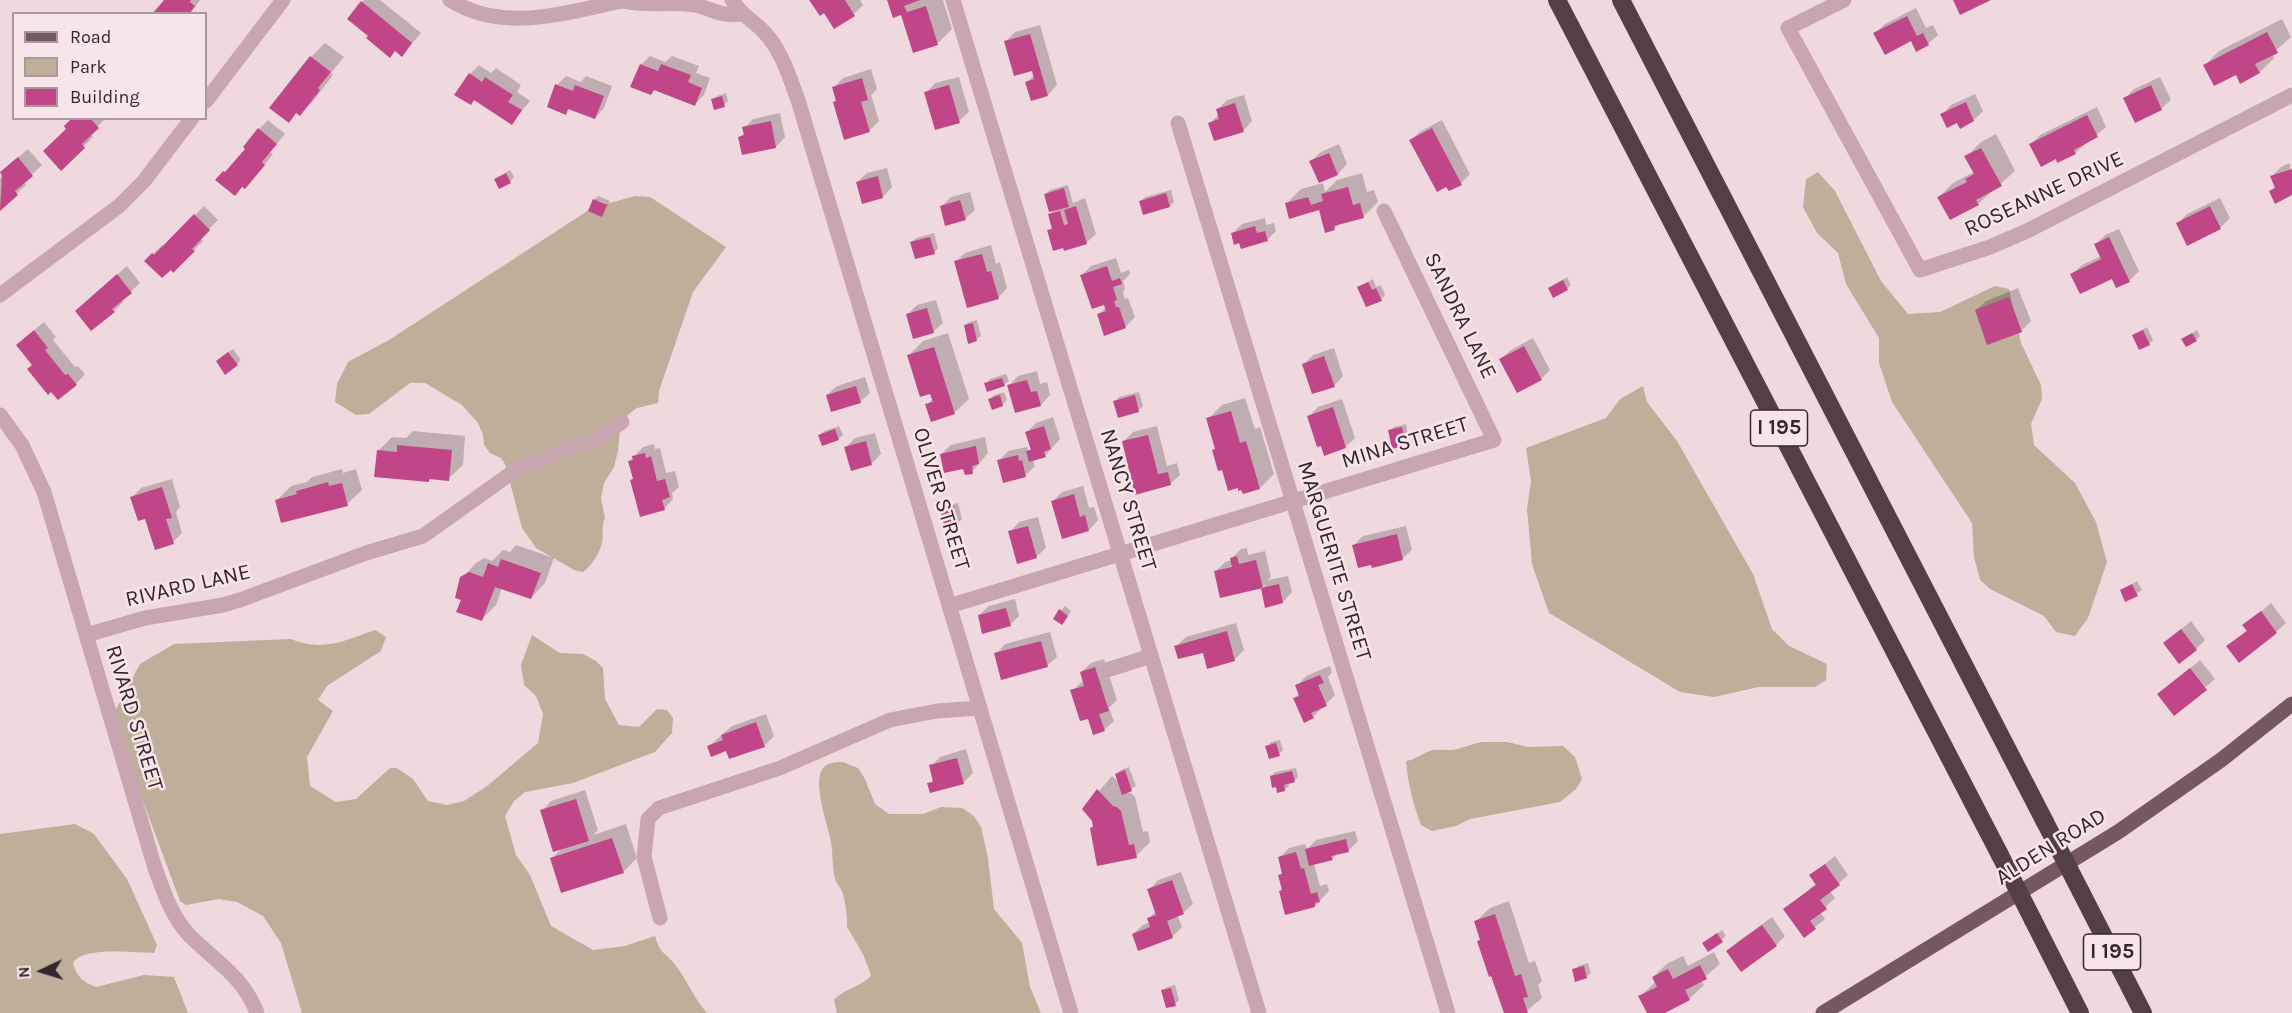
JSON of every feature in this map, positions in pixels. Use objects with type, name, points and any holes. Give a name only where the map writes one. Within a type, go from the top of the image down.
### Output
[{"type":"highway","name":"I 195","points":[[1557,0],[2080,1013]]},
{"type":"highway","name":"I 195","points":[[1621,0],[2144,1013]]},
{"type":"highway","points":[[1632,0],[1655,68]]},
{"type":"main road","name":"ALDEN ROAD","points":[[1823,1013],[2118,832],[2221,760],[2292,704]]},
{"type":"street","points":[[207,100],[283,0]]},
{"type":"street","points":[[450,0],[483,15],[518,19],[546,16],[623,0],[637,5],[660,2],[683,4],[705,8],[727,16],[741,14]]},
{"type":"street","name":"OLIVER STREET","points":[[732,0],[741,14],[770,39],[789,75],[1071,1013]]},
{"type":"street","name":"NANCY STREET","points":[[953,0],[1259,1013]]},
{"type":"street","name":"ROSEANNE DRIVE","points":[[1844,0],[1788,28],[1920,270],[1990,247],[2027,231],[2292,95]]},
{"type":"street","points":[[0,295],[118,206],[144,181],[190,120]]},
{"type":"street","name":"MARGUERITE STREET","points":[[1178,123],[1448,1013]]},
{"type":"street","name":"SANDRA LANE","points":[[1384,211],[1494,440]]},
{"type":"street","name":"RIVARD STREET","points":[[0,415],[22,445],[38,476],[166,899],[191,936],[235,975],[246,990],[257,1013]]},
{"type":"street","name":"RIVARD LANE","points":[[86,634],[145,618],[223,605],[262,593],[366,553],[423,536],[520,467],[597,439],[622,422]]},
{"type":"street","name":"MINA STREET","points":[[949,606],[1494,440]]},
{"type":"street","points":[[1107,670],[1151,656]]},
{"type":"street","points":[[660,918],[644,857],[648,819],[659,808],[780,768],[890,720],[937,711],[980,708]]},
{"type":"green space","points":[[1818,172],[1835,191],[1881,281],[1908,314],[1940,312],[1995,286],[2009,289],[2021,343],[2041,385],[2042,399],[2031,424],[2034,445],[2075,483],[2096,522],[2107,562],[2088,618],[2075,636],[2056,632],[2044,616],[1990,589],[1980,580],[1974,557],[1972,523],[1892,402],[1879,363],[1879,338],[1846,284],[1838,253],[1817,233],[1803,207],[1806,179]]},
{"type":"green space","points":[[635,196],[650,197],[726,247],[693,292],[659,391],[658,403],[637,408],[621,420],[614,467],[604,483],[601,498],[605,518],[602,543],[595,559],[583,572],[574,570],[536,548],[522,528],[505,464],[501,458],[490,453],[484,445],[478,423],[462,405],[425,383],[410,383],[369,414],[356,415],[335,402],[337,384],[348,362],[389,340],[592,208]]},
{"type":"green space","points":[[1643,386],[1647,402],[1677,441],[1753,574],[1772,629],[1789,646],[1827,664],[1826,680],[1815,687],[1759,687],[1714,697],[1680,692],[1549,613],[1532,564],[1527,509],[1531,481],[1526,448],[1606,418],[1620,399]]},
{"type":"green space","points":[[375,630],[386,637],[381,651],[327,686],[318,700],[333,711],[307,757],[310,786],[336,802],[356,799],[390,768],[397,768],[413,779],[428,801],[447,805],[464,801],[486,787],[538,743],[543,714],[536,696],[524,685],[521,665],[532,635],[560,653],[583,654],[603,668],[605,699],[619,725],[639,727],[657,709],[667,710],[673,718],[672,733],[655,752],[573,783],[525,792],[514,801],[505,816],[516,855],[530,875],[551,926],[593,950],[625,946],[655,936],[660,949],[678,968],[707,1013],[302,1013],[281,943],[263,916],[237,902],[219,899],[186,905],[180,901],[130,766],[115,711],[140,664],[174,644],[291,639],[324,645]]},
{"type":"green space","points":[[1482,742],[1507,742],[1528,747],[1563,746],[1575,757],[1582,779],[1576,789],[1560,802],[1470,819],[1456,826],[1432,831],[1421,825],[1411,794],[1406,761],[1433,750],[1455,750]]},
{"type":"green space","points":[[843,762],[858,768],[875,804],[889,814],[923,814],[941,807],[962,808],[974,816],[981,827],[988,858],[994,909],[1022,943],[1030,987],[1041,1013],[837,1013],[834,1000],[864,982],[871,975],[863,954],[847,927],[844,899],[833,870],[831,842],[820,791],[819,781],[825,766]]},
{"type":"green space","points":[[75,824],[94,834],[127,879],[157,945],[154,953],[98,952],[87,954],[73,963],[76,972],[84,981],[96,987],[144,975],[174,977],[188,1013],[0,1013],[0,834]]},
{"type":"building","points":[[164,0],[191,0],[190,2],[195,6],[190,12],[155,12]]},
{"type":"building","points":[[809,0],[845,0],[855,16],[834,29],[824,13],[820,16]]},
{"type":"building","points":[[887,0],[920,0],[904,6],[907,12],[926,6],[938,45],[913,53],[901,15],[893,18]]},
{"type":"building","points":[[1953,0],[1991,0],[1960,15]]},
{"type":"building","points":[[361,1],[412,43],[402,57],[395,51],[390,58],[347,19]]},
{"type":"building","points":[[1907,16],[1917,36],[1923,33],[1929,45],[1916,52],[1911,41],[1885,55],[1873,33]]},
{"type":"building","points":[[2267,32],[2278,53],[2255,64],[2260,73],[2240,84],[2236,75],[2214,86],[2203,65]]},
{"type":"building","points":[[1030,34],[1048,96],[1031,101],[1025,82],[1034,79],[1032,71],[1014,76],[1004,41]]},
{"type":"building","points":[[310,56],[331,72],[300,116],[296,113],[289,123],[269,108]]},
{"type":"building","points":[[640,64],[658,71],[661,64],[691,75],[688,82],[702,88],[695,106],[654,90],[651,95],[630,87]]},
{"type":"building","points":[[469,73],[482,82],[485,77],[513,95],[508,102],[522,110],[512,125],[474,100],[471,105],[454,95]]},
{"type":"building","points":[[862,78],[868,100],[861,102],[870,132],[844,140],[833,102],[836,101],[832,87]]},
{"type":"building","points":[[555,84],[573,91],[575,85],[604,96],[595,119],[568,109],[566,115],[547,107]]},
{"type":"building","points":[[949,85],[960,123],[935,130],[924,92]]},
{"type":"building","points":[[2151,85],[2162,110],[2135,123],[2123,98]]},
{"type":"building","points":[[722,96],[725,107],[714,110],[711,99]]},
{"type":"building","points":[[1966,102],[1974,121],[1960,129],[1957,123],[1947,128],[1940,114]]},
{"type":"building","points":[[1235,103],[1244,132],[1214,141],[1208,123],[1219,119],[1216,109]]},
{"type":"building","points":[[2087,115],[2098,137],[2074,150],[2076,154],[2057,163],[2056,159],[2041,167],[2029,144]]},
{"type":"building","points":[[70,120],[92,120],[99,128],[82,144],[85,148],[61,171],[43,151],[66,129],[64,126]]},
{"type":"building","points":[[771,121],[776,148],[742,155],[738,137],[744,135],[742,127]]},
{"type":"building","points":[[258,128],[277,144],[262,162],[265,165],[245,189],[242,187],[235,196],[215,180],[245,149],[243,147]]},
{"type":"building","points":[[1432,128],[1462,185],[1449,191],[1446,187],[1437,192],[1409,140]]},
{"type":"building","points":[[1981,148],[2002,186],[1976,200],[1979,205],[1950,220],[1937,197],[1967,182],[1965,179],[1974,174],[1964,156]]},
{"type":"building","points":[[1329,153],[1338,175],[1319,183],[1309,161]]},
{"type":"building","points":[[18,157],[33,176],[15,191],[18,195],[0,211],[2,176],[0,172]]},
{"type":"building","points":[[2292,169],[2292,195],[2275,204],[2269,191],[2275,188],[2270,176]]},
{"type":"building","points":[[506,173],[511,183],[499,189],[494,179]]},
{"type":"building","points":[[878,176],[883,198],[862,204],[856,182]]},
{"type":"building","points":[[1348,187],[1353,205],[1360,203],[1364,218],[1334,226],[1335,230],[1325,233],[1319,210],[1289,219],[1285,203],[1308,197],[1311,205],[1323,201],[1321,194]]},
{"type":"building","points":[[1064,188],[1069,207],[1049,212],[1044,194]]},
{"type":"building","points":[[1166,193],[1170,207],[1143,215],[1139,201]]},
{"type":"building","points":[[593,199],[607,205],[602,217],[588,211]]},
{"type":"building","points":[[960,200],[966,220],[945,226],[940,206]]},
{"type":"building","points":[[1076,206],[1087,244],[1064,251],[1063,248],[1053,251],[1047,230],[1052,229],[1048,214],[1060,211],[1064,225],[1068,224],[1064,210]]},
{"type":"building","points":[[2210,206],[2221,229],[2187,246],[2176,223]]},
{"type":"building","points":[[194,214],[210,230],[192,249],[195,251],[173,273],[171,270],[162,278],[144,261],[152,253],[154,255]]},
{"type":"building","points":[[1255,226],[1257,233],[1265,231],[1268,241],[1241,249],[1239,243],[1234,245],[1231,233]]},
{"type":"building","points":[[930,237],[935,254],[915,259],[910,242]]},
{"type":"building","points":[[2109,237],[2130,282],[2116,288],[2112,279],[2080,294],[2070,274],[2101,259],[2094,244]]},
{"type":"building","points":[[982,254],[987,272],[991,271],[999,299],[967,308],[954,261]]},
{"type":"building","points":[[1107,266],[1112,281],[1120,278],[1122,284],[1113,287],[1117,300],[1114,301],[1116,307],[1119,307],[1126,328],[1104,336],[1097,314],[1106,311],[1104,305],[1092,309],[1080,275]]},
{"type":"building","points":[[117,274],[132,293],[112,309],[115,312],[91,331],[75,311]]},
{"type":"building","points":[[1563,280],[1568,290],[1553,298],[1548,288]]},
{"type":"building","points":[[1368,282],[1372,290],[1376,288],[1382,301],[1366,307],[1357,287]]},
{"type":"building","points":[[2009,297],[2022,332],[1987,345],[1975,310]]},
{"type":"building","points":[[927,308],[934,333],[913,339],[906,314]]},
{"type":"building","points":[[973,323],[977,341],[968,344],[964,325]]},
{"type":"building","points":[[34,330],[48,348],[45,350],[65,375],[68,374],[77,385],[58,400],[51,392],[48,395],[27,369],[32,365],[16,345]]},
{"type":"building","points":[[2143,330],[2150,345],[2139,350],[2132,335]]},
{"type":"building","points":[[2192,333],[2197,341],[2186,347],[2181,339]]},
{"type":"building","points":[[1524,346],[1542,380],[1517,393],[1499,359]]},
{"type":"building","points":[[934,347],[955,414],[931,422],[925,404],[933,402],[930,394],[920,397],[907,355]]},
{"type":"building","points":[[228,352],[238,365],[225,375],[216,361]]},
{"type":"building","points":[[1324,356],[1335,387],[1312,394],[1302,364]]},
{"type":"building","points":[[1002,378],[1005,386],[987,392],[984,383]]},
{"type":"building","points":[[1027,380],[1031,392],[1037,391],[1041,406],[1015,413],[1007,385]]},
{"type":"building","points":[[856,386],[861,403],[831,412],[826,395]]},
{"type":"building","points":[[1000,395],[1003,406],[992,410],[988,399]]},
{"type":"building","points":[[1135,395],[1139,412],[1118,418],[1113,401]]},
{"type":"building","points":[[1333,407],[1346,448],[1324,456],[1321,446],[1317,447],[1307,416]]},
{"type":"building","points":[[1231,411],[1240,443],[1246,441],[1260,489],[1243,494],[1241,490],[1238,491],[1238,488],[1228,491],[1222,470],[1218,471],[1212,450],[1215,449],[1206,418]]},
{"type":"building","points":[[1044,426],[1051,449],[1044,452],[1046,457],[1029,462],[1026,451],[1031,450],[1025,432]]},
{"type":"building","points":[[1402,427],[1406,446],[1392,449],[1388,430]]},
{"type":"building","points":[[835,429],[839,440],[822,446],[818,435]]},
{"type":"building","points":[[1148,435],[1158,474],[1168,472],[1171,485],[1135,495],[1122,441]]},
{"type":"building","points":[[866,441],[872,465],[851,471],[844,447]]},
{"type":"building","points":[[397,445],[452,450],[449,481],[429,479],[429,482],[374,477],[377,450],[397,452]]},
{"type":"building","points":[[976,446],[979,464],[972,466],[973,474],[965,475],[963,469],[944,473],[940,454]]},
{"type":"building","points":[[645,453],[646,458],[651,456],[657,481],[665,479],[670,497],[662,500],[665,510],[640,517],[630,480],[633,479],[628,461],[633,460],[632,456]]},
{"type":"building","points":[[1018,455],[1019,461],[1022,460],[1026,477],[1003,483],[997,460]]},
{"type":"building","points":[[328,482],[329,486],[342,483],[348,506],[281,523],[275,500]]},
{"type":"building","points":[[162,487],[172,518],[166,519],[174,544],[155,550],[145,519],[138,521],[130,497]]},
{"type":"building","points":[[1074,494],[1080,517],[1085,515],[1089,531],[1062,539],[1051,501]]},
{"type":"building","points":[[954,506],[959,525],[945,528],[940,510]]},
{"type":"building","points":[[1028,526],[1037,558],[1017,564],[1008,531]]},
{"type":"building","points":[[1397,534],[1403,560],[1372,568],[1371,565],[1358,568],[1352,545]]},
{"type":"building","points":[[1237,556],[1239,564],[1256,560],[1263,588],[1220,598],[1214,571],[1232,567],[1230,558]]},
{"type":"building","points":[[501,559],[541,573],[531,599],[495,587],[482,621],[456,612],[461,600],[455,598],[460,577],[469,572],[483,577],[488,563],[498,567]]},
{"type":"building","points":[[1279,584],[1283,603],[1265,608],[1261,588]]},
{"type":"building","points":[[2132,584],[2138,596],[2125,602],[2120,590]]},
{"type":"building","points":[[1006,608],[1011,626],[982,634],[978,615]]},
{"type":"building","points":[[1059,609],[1068,616],[1062,625],[1053,619]]},
{"type":"building","points":[[2261,611],[2277,633],[2239,663],[2226,646],[2247,631],[2242,625]]},
{"type":"building","points":[[2181,629],[2197,650],[2179,664],[2163,643]]},
{"type":"building","points":[[1227,631],[1235,661],[1207,669],[1203,653],[1178,659],[1174,646]]},
{"type":"building","points":[[1041,641],[1048,667],[1001,680],[994,653]]},
{"type":"building","points":[[1095,667],[1109,711],[1099,714],[1105,731],[1093,735],[1088,719],[1080,721],[1070,690],[1084,686],[1080,672]]},
{"type":"building","points":[[2190,668],[2207,690],[2174,716],[2157,694]]},
{"type":"building","points":[[1320,675],[1324,683],[1318,685],[1327,706],[1311,713],[1314,718],[1304,723],[1293,698],[1299,696],[1295,685]]},
{"type":"building","points":[[756,722],[765,747],[729,759],[726,751],[711,757],[707,746],[723,740],[721,735]]},
{"type":"building","points":[[1276,743],[1280,756],[1269,759],[1265,746]]},
{"type":"building","points":[[957,758],[964,784],[930,793],[927,783],[933,782],[929,765]]},
{"type":"building","points":[[1125,770],[1132,791],[1122,795],[1115,774]]},
{"type":"building","points":[[1292,771],[1295,782],[1284,785],[1285,791],[1277,793],[1276,787],[1272,788],[1270,776]]},
{"type":"building","points":[[1097,789],[1121,811],[1129,845],[1134,844],[1137,858],[1097,866],[1090,828],[1093,827],[1092,821],[1082,809]]},
{"type":"building","points":[[576,799],[589,841],[553,852],[540,810]]},
{"type":"building","points":[[612,838],[624,873],[561,893],[550,858]]},
{"type":"building","points":[[1346,839],[1349,852],[1331,856],[1333,860],[1309,866],[1305,849]]},
{"type":"building","points":[[1296,852],[1301,869],[1304,868],[1311,894],[1317,892],[1320,902],[1315,903],[1315,907],[1285,915],[1279,891],[1282,890],[1278,875],[1282,874],[1278,857]]},
{"type":"building","points":[[1825,864],[1840,885],[1820,900],[1827,909],[1810,921],[1816,929],[1804,938],[1783,909],[1816,885],[1809,875]]},
{"type":"building","points":[[1172,880],[1184,914],[1167,921],[1173,938],[1138,951],[1132,934],[1150,927],[1147,918],[1156,915],[1147,889]]},
{"type":"building","points":[[1495,914],[1515,976],[1521,974],[1528,997],[1523,998],[1528,1013],[1504,1013],[1477,941],[1480,940],[1474,921]]},
{"type":"building","points":[[1762,925],[1777,946],[1741,972],[1726,951]]},
{"type":"building","points":[[1717,933],[1723,942],[1708,952],[1702,943]]},
{"type":"building","points":[[1700,965],[1707,979],[1685,990],[1690,1000],[1665,1013],[1647,1013],[1638,996],[1657,987],[1652,977],[1668,969],[1673,979]]},
{"type":"building","points":[[1584,966],[1587,978],[1575,982],[1572,969]]},
{"type":"building","points":[[1171,988],[1176,1006],[1166,1008],[1161,990]]}]
